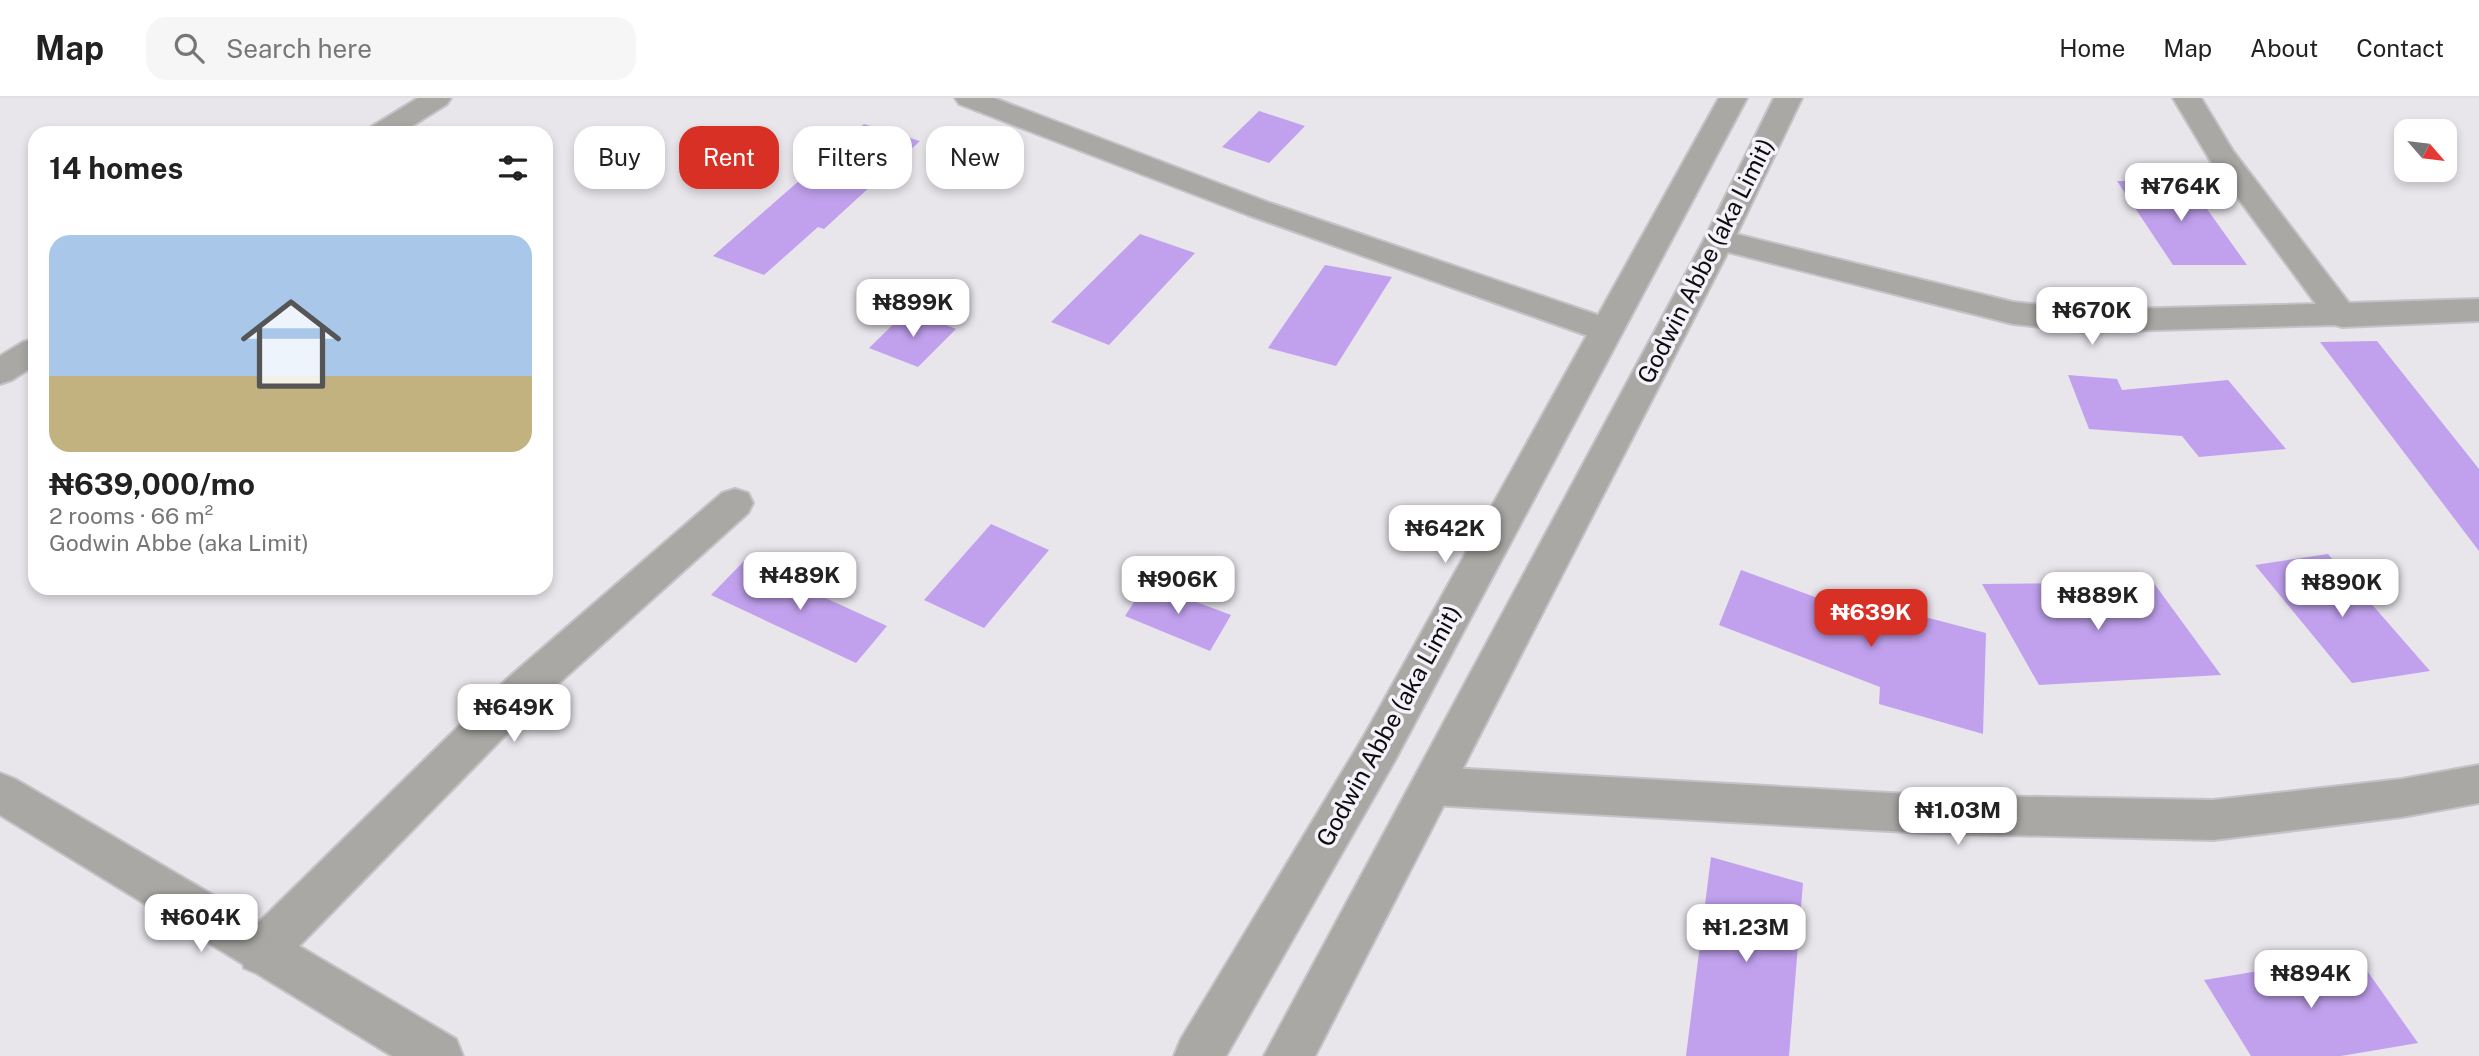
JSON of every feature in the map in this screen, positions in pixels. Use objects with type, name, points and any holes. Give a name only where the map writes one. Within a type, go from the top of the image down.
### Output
[{"type":"street","points":[[393,126],[437,98]]},
{"type":"street","points":[[969,98],[1259,209],[1606,330]]},
{"type":"street","name":"Godwin Abbe (aka Limit)","points":[[1199,1056],[1379,749],[1733,98]]},
{"type":"street","name":"Godwin Abbe (aka Limit)","points":[[1289,1056],[1719,240],[1788,98]]},
{"type":"street","points":[[2186,98],[2220,153],[2342,316]]},
{"type":"street","points":[[1719,240],[2013,313],[2085,321],[2342,316],[2479,310]]},
{"type":"street","points":[[0,372],[28,354]]},
{"type":"street","points":[[261,952],[523,690],[735,503]]},
{"type":"street","points":[[1432,786],[1925,814],[2213,820],[2402,798],[2479,784]]},
{"type":"street","points":[[0,792],[261,952],[438,1056]]},
{"type":"building","points":[[1259,111],[1305,126],[1269,163],[1222,147]]},
{"type":"building","points":[[912,139],[920,141],[912,148]]},
{"type":"building","points":[[2117,181],[2187,181],[2247,265],[2173,265]]},
{"type":"building","points":[[793,186],[793,189],[868,189],[824,229],[818,227],[764,275],[713,256]]},
{"type":"building","points":[[1140,234],[1195,253],[1109,345],[1051,322]]},
{"type":"building","points":[[1325,265],[1392,277],[1336,366],[1268,348]]},
{"type":"building","points":[[908,310],[956,329],[918,367],[869,348]]},
{"type":"building","points":[[2377,341],[2479,469],[2479,551],[2320,342]]},
{"type":"building","points":[[2068,375],[2117,379],[2122,390],[2228,380],[2286,449],[2199,457],[2182,436],[2089,429]]},
{"type":"building","points":[[991,524],[1049,550],[984,628],[924,600]]},
{"type":"building","points":[[2328,554],[2430,671],[2352,683],[2255,565]]},
{"type":"building","points":[[744,561],[887,626],[856,663],[711,595]]},
{"type":"building","points":[[1741,570],[1886,623],[1887,607],[1986,633],[1983,734],[1879,704],[1880,687],[1719,625]]},
{"type":"building","points":[[2153,582],[2221,675],[2039,685],[1982,584]]},
{"type":"building","points":[[1146,583],[1231,615],[1210,651],[1125,616]]},
{"type":"building","points":[[1711,857],[1803,883],[1789,1056],[1686,1056]]},
{"type":"building","points":[[2356,955],[2418,1043],[2341,1056],[2251,1056],[2204,980]]}]
